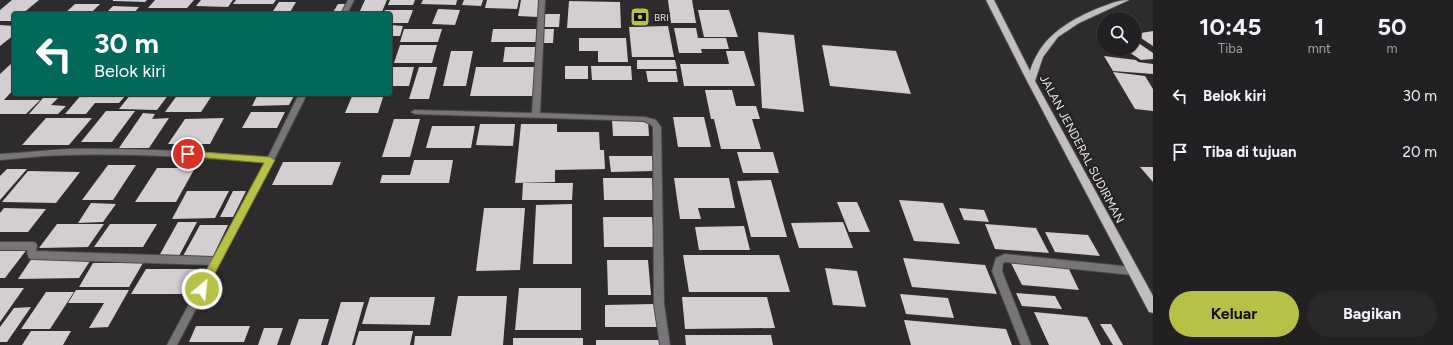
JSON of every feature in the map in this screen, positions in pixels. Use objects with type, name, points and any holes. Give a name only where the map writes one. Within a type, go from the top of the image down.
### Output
[{"type":"main road","name":"JALAN JENDERAL SUDIRMAN","points":[[990,0],[1031,81],[1153,308]]},
{"type":"main road","points":[[1031,81],[1039,57],[1047,44],[1060,30],[1074,22],[1125,0]]},
{"type":"street","points":[[345,12],[351,0]]},
{"type":"street","points":[[536,115],[542,0]]},
{"type":"street","points":[[172,345],[270,160],[302,96]]},
{"type":"street","points":[[415,112],[645,119],[653,122],[657,127],[659,304],[665,345]]},
{"type":"street","points":[[0,157],[84,152],[203,155],[270,160]]},
{"type":"street","points":[[0,246],[33,246],[31,253],[32,255],[216,261]]},
{"type":"street","points":[[1026,345],[997,271],[999,261],[1005,258],[1132,271]]},
{"type":"building","points":[[12,0],[39,0],[24,12],[12,12],[12,21],[0,21],[0,10]]},
{"type":"building","points":[[113,0],[147,0],[145,2]]},
{"type":"building","points":[[155,0],[194,0],[187,8],[148,8]]},
{"type":"building","points":[[201,0],[233,0],[228,7],[196,6]]},
{"type":"building","points":[[236,0],[276,0],[273,4],[233,4]]},
{"type":"building","points":[[365,0],[387,0],[382,12],[359,12]]},
{"type":"building","points":[[390,0],[415,0],[413,5],[388,5]]},
{"type":"building","points":[[423,0],[457,0],[456,5],[421,4]]},
{"type":"building","points":[[464,0],[483,0],[481,6],[462,5]]},
{"type":"building","points":[[487,0],[519,0],[517,9],[485,8]]},
{"type":"building","points":[[521,0],[540,0],[538,17],[518,16]]},
{"type":"building","points":[[668,0],[692,0],[696,23],[671,23]]},
{"type":"building","points":[[569,1],[620,2],[621,28],[567,28]]},
{"type":"building","points":[[279,2],[296,2],[290,12],[272,12]]},
{"type":"building","points":[[75,4],[100,4],[92,12],[66,12]]},
{"type":"building","points":[[338,4],[347,4],[343,12],[333,12]]},
{"type":"building","points":[[113,6],[139,7],[135,12],[107,12]]},
{"type":"building","points":[[438,9],[460,10],[455,25],[432,24]]},
{"type":"building","points":[[385,10],[413,10],[408,23],[392,23],[392,12],[384,12]]},
{"type":"building","points":[[698,10],[729,10],[738,37],[704,37]]},
{"type":"building","points":[[544,14],[560,14],[559,27],[543,27]]},
{"type":"building","points":[[0,25],[12,26],[12,37],[0,46]]},
{"type":"building","points":[[392,25],[403,26],[400,36],[392,36]]},
{"type":"building","points":[[668,26],[674,57],[632,57],[629,27]]},
{"type":"building","points":[[674,28],[696,28],[698,38],[726,38],[729,49],[701,49],[702,53],[679,53]]},
{"type":"building","points":[[404,29],[442,29],[438,42],[400,42]]},
{"type":"building","points":[[493,29],[539,29],[538,42],[491,42]]},
{"type":"building","points":[[542,29],[554,29],[553,43],[542,43]]},
{"type":"building","points":[[1153,31],[1153,46],[1141,38],[1141,33]]},
{"type":"building","points":[[758,32],[794,35],[804,112],[762,108]]},
{"type":"building","points":[[579,38],[626,38],[628,62],[598,62],[598,51],[579,51]]},
{"type":"building","points":[[400,45],[437,45],[432,63],[394,63]]},
{"type":"building","points":[[822,45],[896,51],[911,94],[830,86]]},
{"type":"building","points":[[1141,45],[1153,53],[1153,59],[1141,60],[1135,56],[1141,56]]},
{"type":"building","points":[[505,47],[538,47],[537,62],[503,62]]},
{"type":"building","points":[[451,51],[473,51],[466,86],[443,86]]},
{"type":"building","points":[[726,51],[744,51],[755,86],[684,86],[680,64],[729,64]]},
{"type":"building","points":[[1104,56],[1136,60],[1138,62],[1153,64],[1153,74],[1113,71]]},
{"type":"building","points":[[637,60],[675,60],[677,69],[637,69]]},
{"type":"building","points":[[12,63],[12,91],[4,100],[40,100],[26,114],[0,114],[0,74]]},
{"type":"building","points":[[565,66],[588,66],[588,79],[565,79]]},
{"type":"building","points":[[591,66],[631,66],[632,80],[592,80]]},
{"type":"building","points":[[392,67],[414,67],[409,86],[392,86]]},
{"type":"building","points":[[419,67],[437,67],[429,99],[409,99]]},
{"type":"building","points":[[476,67],[535,67],[533,96],[470,96]]},
{"type":"building","points":[[646,71],[676,71],[678,82],[648,82]]},
{"type":"building","points":[[1113,72],[1145,76],[1153,89],[1153,111],[1135,109]]},
{"type":"building","points":[[705,90],[732,90],[736,106],[756,106],[760,119],[752,119],[761,149],[721,149],[714,119],[711,119]]},
{"type":"building","points":[[80,96],[125,96],[119,103],[95,103],[86,114],[65,114]]},
{"type":"building","points":[[129,96],[168,96],[157,110],[119,109]]},
{"type":"building","points":[[177,96],[212,96],[201,112],[165,112]]},
{"type":"building","points":[[257,96],[294,96],[289,105],[252,106]]},
{"type":"building","points":[[352,96],[383,96],[378,113],[345,113]]},
{"type":"building","points":[[43,98],[58,98],[51,105],[66,106],[58,114],[29,114]]},
{"type":"building","points":[[106,111],[135,111],[112,142],[81,142]]},
{"type":"building","points":[[251,112],[285,112],[277,128],[242,128]]},
{"type":"building","points":[[143,113],[155,114],[152,119],[169,118],[149,148],[119,148]]},
{"type":"building","points":[[673,117],[704,117],[711,147],[678,147]]},
{"type":"building","points":[[46,118],[92,118],[69,145],[22,145]]},
{"type":"building","points":[[224,118],[210,144],[168,144],[185,119]]},
{"type":"building","points":[[394,119],[420,119],[410,157],[382,157]]},
{"type":"building","points":[[612,120],[648,120],[649,136],[613,136]]},
{"type":"building","points":[[480,124],[515,124],[513,146],[476,145]]},
{"type":"building","points":[[521,124],[557,124],[557,132],[599,132],[600,150],[604,150],[605,169],[555,170],[555,182],[515,183]]},
{"type":"building","points":[[432,126],[475,126],[471,148],[426,148]]},
{"type":"building","points":[[737,152],[773,152],[779,173],[743,173]]},
{"type":"building","points":[[609,156],[652,156],[654,171],[611,172]]},
{"type":"building","points":[[414,160],[453,160],[449,183],[380,183],[382,175],[410,175]]},
{"type":"building","points":[[283,162],[341,162],[332,185],[272,185]]},
{"type":"building","points":[[108,165],[136,165],[113,200],[82,200]]},
{"type":"building","points":[[1140,167],[1153,167],[1153,182]]},
{"type":"building","points":[[157,168],[195,168],[176,202],[135,202]]},
{"type":"building","points":[[7,169],[27,169],[0,200],[0,176]]},
{"type":"building","points":[[28,171],[80,172],[56,203],[2,202]]},
{"type":"building","points":[[603,178],[652,178],[654,200],[604,200]]},
{"type":"building","points":[[674,178],[729,178],[735,208],[698,208],[701,219],[680,219]]},
{"type":"building","points":[[771,180],[787,237],[751,237],[737,181]]},
{"type":"building","points":[[523,183],[573,183],[572,200],[522,200]]},
{"type":"building","points":[[187,191],[229,191],[215,218],[172,219]]},
{"type":"building","points":[[233,191],[246,191],[233,217],[220,217]]},
{"type":"building","points":[[899,200],[943,203],[960,244],[914,241]]},
{"type":"building","points":[[837,202],[857,202],[870,232],[849,232]]},
{"type":"building","points":[[91,203],[116,204],[103,222],[78,223]]},
{"type":"building","points":[[572,204],[572,264],[533,264],[536,205]]},
{"type":"building","points":[[4,208],[46,209],[28,232],[0,232],[0,213]]},
{"type":"building","points":[[484,208],[525,208],[520,270],[476,271]]},
{"type":"building","points":[[959,208],[984,210],[989,222],[964,220]]},
{"type":"building","points":[[603,217],[652,217],[655,247],[604,247]]},
{"type":"building","points":[[178,222],[197,222],[179,256],[159,256]]},
{"type":"building","points":[[843,222],[853,248],[799,248],[791,223]]},
{"type":"building","points":[[57,224],[104,224],[88,247],[39,248]]},
{"type":"building","points":[[110,224],[157,224],[143,247],[94,247]]},
{"type":"building","points":[[985,224],[1036,228],[1049,253],[995,249]]},
{"type":"building","points":[[200,225],[228,225],[213,256],[183,256]]},
{"type":"building","points":[[744,226],[750,250],[699,250],[695,227]]},
{"type":"building","points":[[1045,232],[1088,235],[1100,256],[1055,252]]},
{"type":"building","points":[[0,248],[28,248],[5,278],[0,278]]},
{"type":"building","points":[[683,255],[779,255],[790,292],[689,292]]},
{"type":"building","points":[[32,258],[92,258],[79,278],[18,279]]},
{"type":"building","points":[[903,258],[985,265],[997,294],[912,287]]},
{"type":"building","points":[[607,260],[648,260],[651,295],[608,295]]},
{"type":"building","points":[[93,263],[143,263],[129,287],[79,287]]},
{"type":"building","points":[[1011,263],[1068,267],[1079,290],[1022,285]]},
{"type":"building","points":[[825,268],[857,271],[866,307],[833,305]]},
{"type":"building","points":[[146,269],[197,269],[185,294],[131,294]]},
{"type":"building","points":[[0,288],[24,288],[0,322]]},
{"type":"building","points":[[519,288],[581,288],[581,330],[515,330]]},
{"type":"building","points":[[76,290],[129,290],[108,327],[89,328],[104,303],[68,303]]},
{"type":"building","points":[[46,292],[74,292],[50,329],[21,329]]},
{"type":"building","points":[[1016,293],[1055,296],[1062,309],[1022,306]]},
{"type":"building","points":[[900,294],[948,298],[954,318],[906,314]]},
{"type":"building","points":[[458,296],[507,296],[503,345],[414,345],[415,336],[451,336]]},
{"type":"building","points":[[370,297],[435,297],[430,325],[362,324]]},
{"type":"building","points":[[682,297],[767,297],[775,328],[685,329]]},
{"type":"building","points":[[341,302],[364,302],[352,345],[328,345]]},
{"type":"building","points":[[655,304],[658,327],[605,327],[605,305]]},
{"type":"building","points":[[31,307],[7,342],[0,342],[0,327],[14,308]]},
{"type":"building","points":[[1034,312],[1087,317],[1101,345],[1049,345]]},
{"type":"building","points":[[299,319],[329,319],[321,345],[290,345]]},
{"type":"building","points":[[904,320],[1006,329],[1012,345],[911,345]]},
{"type":"building","points":[[1100,324],[1111,324],[1123,345],[1113,345]]},
{"type":"building","points":[[196,326],[250,326],[244,342],[189,342]]},
{"type":"building","points":[[264,328],[283,328],[277,345],[258,345]]},
{"type":"building","points":[[31,331],[71,331],[63,345],[22,345]]},
{"type":"building","points":[[359,331],[413,331],[410,345],[355,345]]},
{"type":"building","points":[[685,335],[771,335],[773,345],[686,345]]},
{"type":"building","points":[[513,338],[583,338],[583,345],[513,345]]},
{"type":"building","points":[[596,340],[662,340],[663,345],[596,345]]},
{"type":"place","name":"BRI","points":[[640,17]]},
{"type":"route","points":[[188,154],[270,160],[202,289]]}]
